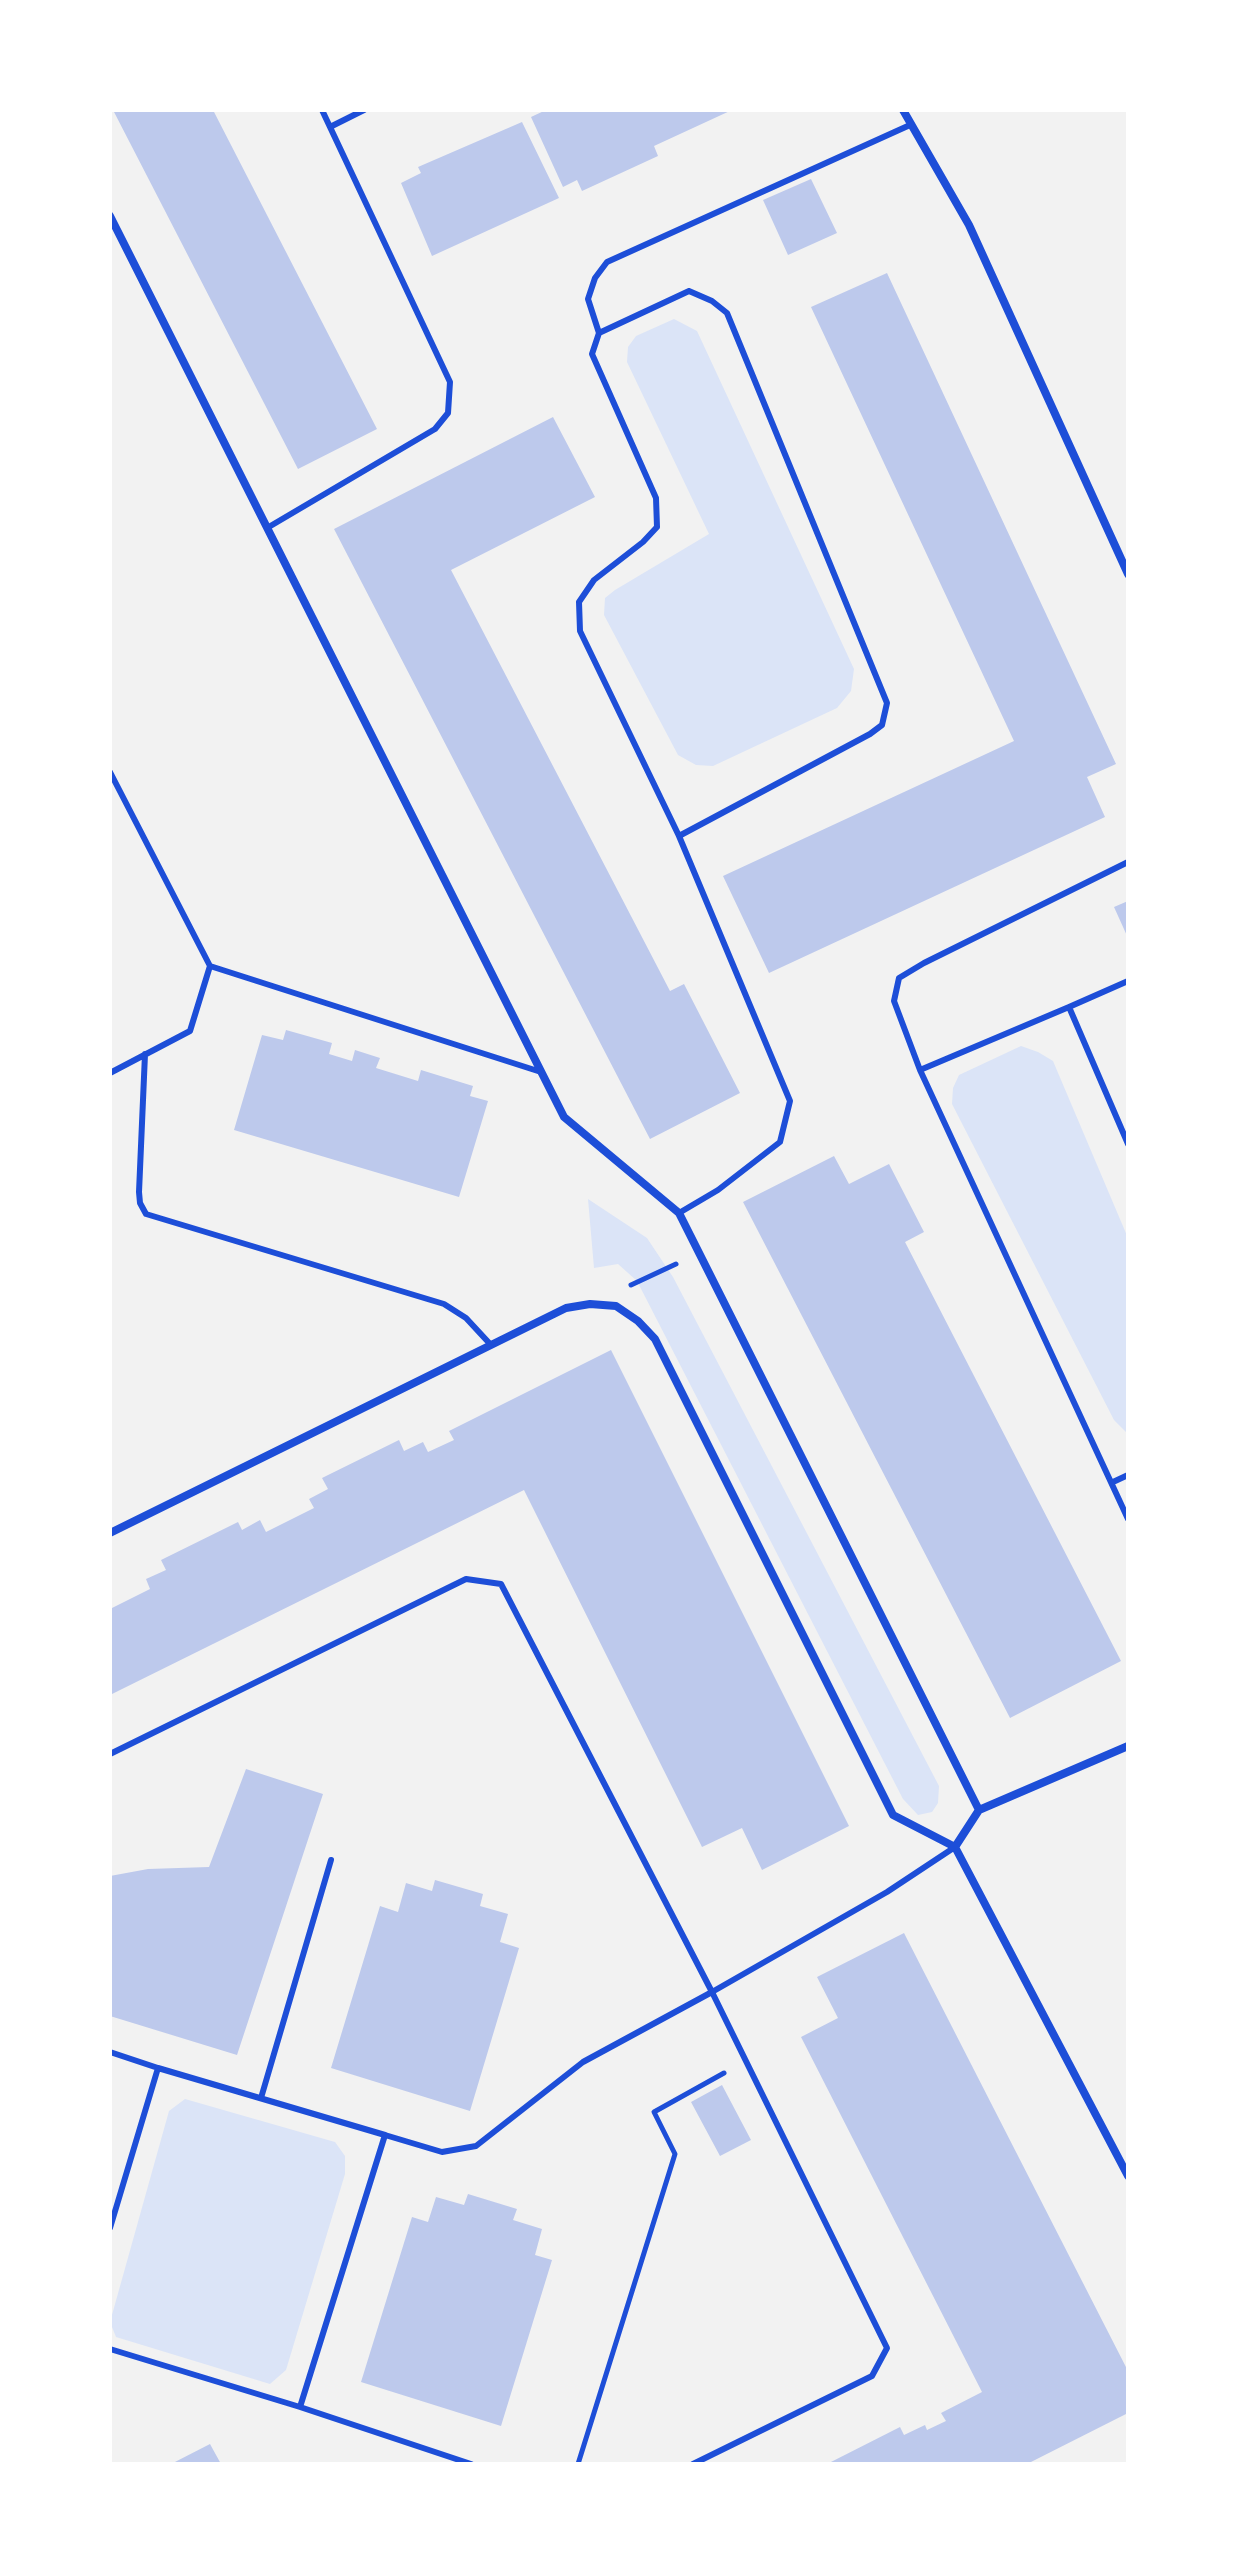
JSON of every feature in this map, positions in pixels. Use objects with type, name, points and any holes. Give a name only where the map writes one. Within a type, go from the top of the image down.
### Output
[{"type":"street","points":[[903,110],[969,225],[1128,574]]},
{"type":"street","points":[[110,216],[564,1117],[679,1213],[979,1810]]},
{"type":"street","points":[[110,1533],[566,1308],[590,1304],[616,1306],[638,1321],[655,1339],[893,1815],[955,1847],[1128,2176]]},
{"type":"street","points":[[955,1847],[979,1810],[1128,1746]]},
{"type":"lane","points":[[267,528],[435,429],[448,413],[450,382],[322,110]]},
{"type":"lane","points":[[330,127],[364,110]]},
{"type":"lane","points":[[679,1213],[718,1190],[780,1142],[790,1101],[679,836],[580,631],[579,602],[594,580],[643,542],[657,527],[656,498],[600,378],[592,354],[599,333],[588,299],[595,278],[607,262],[910,125]]},
{"type":"lane","points":[[599,333],[689,291],[712,301],[727,313],[887,703],[882,725],[870,734],[679,836]]},
{"type":"lane","points":[[110,772],[210,966],[190,1031],[110,1073]]},
{"type":"lane","points":[[1128,862],[924,963],[899,978],[894,1001],[920,1070],[1128,1519]]},
{"type":"lane","points":[[210,966],[541,1072]]},
{"type":"lane","points":[[920,1070],[1128,981]]},
{"type":"lane","points":[[1069,1007],[1128,1144]]},
{"type":"lane","points":[[145,1054],[139,1192],[146,1214],[444,1304],[466,1318],[491,1345]]},
{"type":"lane","points":[[1113,1482],[1128,1475]]},
{"type":"lane","points":[[110,1754],[466,1579],[501,1584],[712,1992],[887,2348],[872,2376],[693,2464]]},
{"type":"lane","points":[[110,2052],[442,2152],[476,2146],[583,2062],[887,1892],[955,1847]]},
{"type":"lane","points":[[261,2098],[331,1860]]},
{"type":"lane","points":[[110,2228],[158,2068]]},
{"type":"lane","points":[[300,2407],[385,2135]]},
{"type":"lane","points":[[110,2349],[300,2407],[471,2464]]},
{"type":"path","points":[[643,1279],[671,1266]]},
{"type":"path","points":[[578,2464],[675,2154],[654,2112],[745,2061]]},
{"type":"shaded area","points":[[674,319],[697,331],[854,669],[851,691],[837,708],[713,766],[696,765],[678,755],[604,615],[605,598],[615,590],[709,534],[627,362],[628,347],[636,336]]},
{"type":"shaded area","points":[[1021,1046],[1053,1061],[1128,1238],[1128,1434],[1114,1420],[952,1104],[953,1088],[959,1075]]},
{"type":"shaded area","points":[[588,1199],[647,1238],[673,1277],[939,1786],[938,1803],[932,1812],[918,1815],[903,1799],[637,1281],[618,1264],[594,1268]]},
{"type":"shaded area","points":[[185,2099],[335,2142],[345,2156],[345,2174],[286,2370],[270,2384],[116,2337],[110,2322],[169,2111]]},
{"type":"building","points":[[113,110],[213,110],[377,429],[298,469]]},
{"type":"building","points":[[546,110],[732,110],[654,146],[658,156],[582,191],[577,180],[563,187],[531,117]]},
{"type":"building","points":[[522,122],[559,198],[432,256],[401,183],[421,173],[418,167]]},
{"type":"building","points":[[811,179],[837,233],[788,255],[763,200]]},
{"type":"building","points":[[887,273],[1116,764],[1087,777],[1105,817],[769,973],[723,876],[1014,741],[811,307]]},
{"type":"building","points":[[553,417],[595,497],[451,570],[670,991],[684,984],[740,1093],[650,1139],[334,529]]},
{"type":"building","points":[[1128,901],[1128,938],[1114,907]]},
{"type":"building","points":[[286,1030],[332,1043],[329,1054],[352,1061],[355,1050],[380,1058],[376,1068],[418,1081],[421,1070],[473,1086],[470,1096],[488,1101],[459,1197],[234,1130],[262,1035],[283,1040]]},
{"type":"building","points":[[834,1156],[849,1184],[889,1164],[924,1232],[905,1242],[1121,1661],[1010,1718],[743,1202]]},
{"type":"building","points":[[611,1350],[849,1826],[762,1870],[742,1828],[702,1847],[524,1490],[110,1695],[110,1609],[150,1589],[146,1579],[166,1570],[161,1560],[238,1522],[242,1530],[260,1520],[266,1532],[314,1508],[309,1499],[328,1489],[322,1478],[399,1440],[404,1451],[423,1442],[428,1452],[454,1440],[449,1431]]},
{"type":"building","points":[[246,1769],[323,1794],[237,2055],[110,2016],[110,1876],[148,1869],[209,1867]]},
{"type":"building","points":[[435,1880],[483,1894],[480,1906],[508,1914],[500,1942],[519,1948],[470,2111],[331,2068],[380,1906],[398,1912],[406,1883],[432,1891]]},
{"type":"building","points":[[904,1933],[1128,2371],[1128,2413],[1027,2464],[827,2464],[900,2427],[904,2435],[925,2425],[927,2430],[946,2421],[941,2413],[982,2392],[801,2037],[838,2018],[817,1977]]},
{"type":"building","points":[[722,2085],[751,2140],[720,2156],[691,2102]]},
{"type":"building","points":[[468,2194],[517,2209],[513,2220],[542,2229],[535,2255],[552,2260],[501,2426],[361,2382],[412,2217],[428,2222],[436,2197],[464,2205]]},
{"type":"building","points":[[210,2444],[221,2464],[171,2464]]}]
